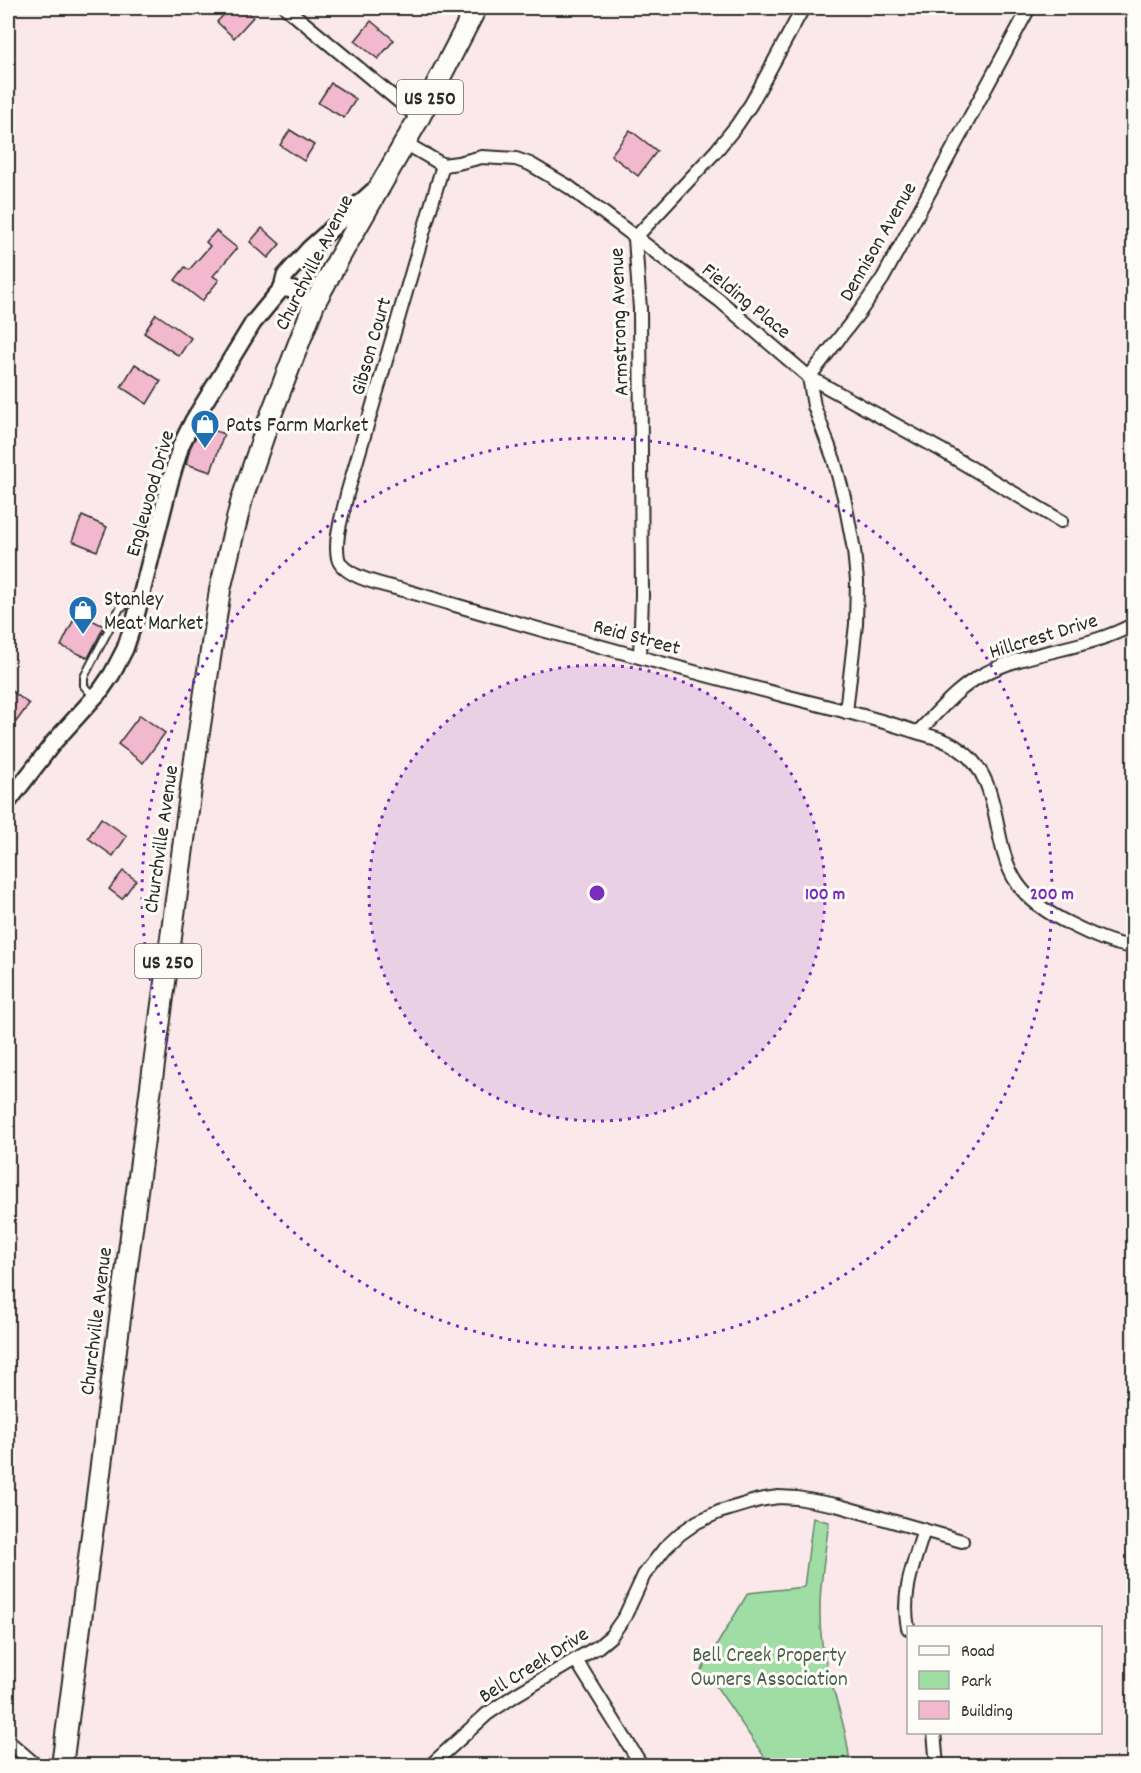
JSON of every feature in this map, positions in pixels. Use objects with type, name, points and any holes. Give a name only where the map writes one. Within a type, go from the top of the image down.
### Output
[{"type":"main road","name":"Churchville Avenue","points":[[62,1766],[156,1044],[220,590],[242,500],[269,420],[314,304],[419,118],[476,8]]},
{"type":"street","points":[[286,8],[419,118]]},
{"type":"street","name":"Armstrong Avenue","points":[[640,657],[642,595],[640,309],[635,238],[716,151],[737,125],[751,104],[803,8]]},
{"type":"street","name":"Dennison Avenue","points":[[809,377],[883,278],[1029,8]]},
{"type":"street","points":[[405,143],[443,165]]},
{"type":"street","name":"Fielding Place","points":[[443,165],[458,164],[490,156],[516,159],[569,187],[719,300],[809,377],[941,450],[1061,521]]},
{"type":"street","name":"Gibson Court","points":[[347,571],[338,559],[338,538],[347,494],[443,165]]},
{"type":"street","name":"Englewood Drive","points":[[8,802],[54,742],[94,698],[112,674],[125,649],[140,602],[181,445],[193,421],[253,323],[282,288],[285,276],[309,249],[380,185]]},
{"type":"street","points":[[282,288],[293,290],[314,304]]},
{"type":"street","points":[[809,377],[814,406],[831,450],[844,496],[854,550],[857,581],[856,624],[846,712]]},
{"type":"street","name":"Reid Street","points":[[347,571],[387,585],[640,657],[918,732]]},
{"type":"street","name":"Hillcrest Drive","points":[[918,732],[960,691],[982,675],[1003,666],[1109,636],[1134,624]]},
{"type":"street","points":[[918,732],[954,745],[978,767],[993,798],[1007,862],[1017,884],[1038,906],[1084,931],[1112,942],[1134,946]]},
{"type":"street","name":"Bell Creek Drive","points":[[430,1766],[487,1714],[599,1646],[611,1636],[624,1616],[644,1575],[665,1548],[697,1522],[719,1512],[759,1500],[778,1497],[797,1498],[836,1505],[962,1541]]},
{"type":"street","points":[[909,1626],[905,1603],[907,1588],[924,1530]]},
{"type":"street","points":[[576,1660],[642,1766]]},
{"type":"street","points":[[934,1734],[937,1766]]},
{"type":"street","points":[[8,1741],[24,1761],[37,1766]]},
{"type":"lane","points":[[94,698],[84,686],[84,677],[120,609],[128,604],[140,602]]},
{"type":"green space","name":"Bell Creek Property Owners Association","points":[[813,1518],[829,1522],[821,1582],[820,1628],[850,1765],[770,1765],[716,1686],[698,1676],[748,1593],[804,1587]]},
{"type":"building","points":[[230,8],[242,8],[253,17],[234,38],[217,22]]},
{"type":"building","points":[[371,21],[394,40],[378,59],[355,41]]},
{"type":"building","points":[[331,83],[356,99],[344,118],[318,103]]},
{"type":"building","points":[[290,130],[314,145],[304,161],[280,145]]},
{"type":"building","points":[[630,130],[657,151],[638,176],[611,155]]},
{"type":"building","points":[[262,228],[280,244],[268,258],[250,242]]},
{"type":"building","points":[[216,231],[237,248],[213,276],[219,280],[202,301],[175,280],[185,267],[189,270],[210,246],[206,242]]},
{"type":"building","points":[[156,314],[191,338],[179,356],[144,333]]},
{"type":"building","points":[[135,364],[161,381],[147,404],[121,387]]},
{"type":"building","name":"Pats Farm Market","points":[[201,426],[224,434],[211,472],[186,464],[190,448]]},
{"type":"building","points":[[82,516],[107,527],[97,551],[72,541]]},
{"type":"building","name":"Stanley Meat Market","points":[[77,613],[104,626],[88,658],[61,646]]},
{"type":"building","points":[[8,688],[29,704],[16,722],[8,716]]},
{"type":"building","points":[[140,715],[165,733],[143,763],[118,744]]},
{"type":"building","points":[[101,818],[127,836],[113,856],[88,838]]},
{"type":"building","points":[[123,871],[136,880],[122,899],[109,889]]},
{"type":"place","name":"Pats Farm Market","points":[[205,450]]},
{"type":"place","name":"Stanley Meat Market","points":[[83,636]]}]
